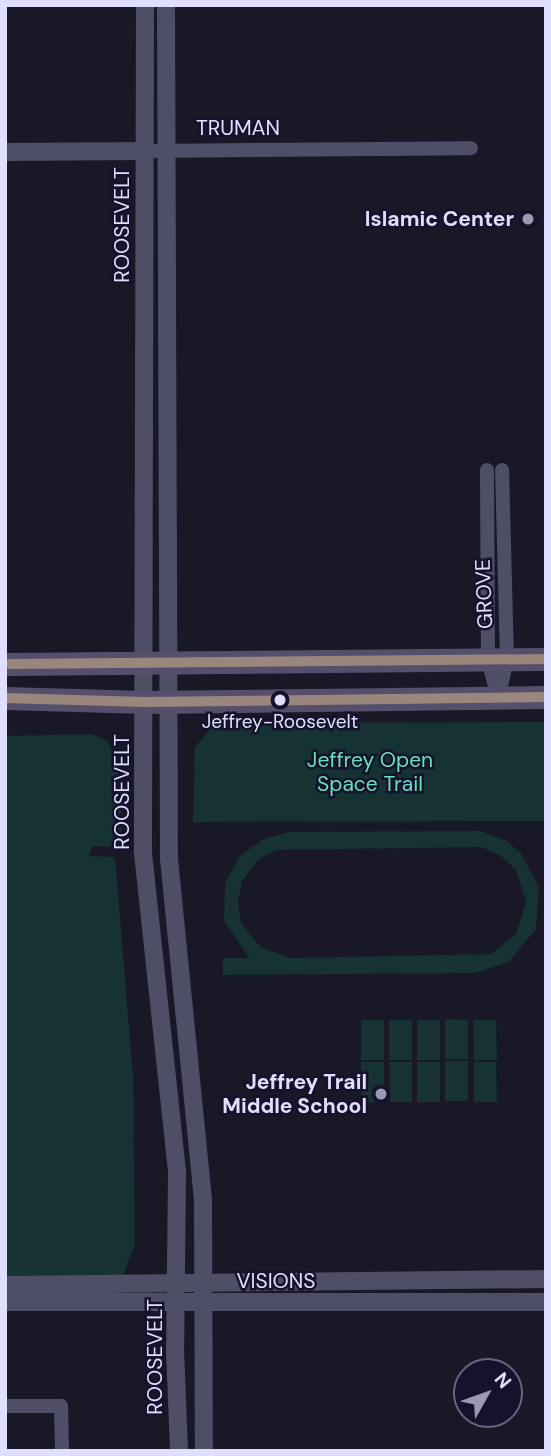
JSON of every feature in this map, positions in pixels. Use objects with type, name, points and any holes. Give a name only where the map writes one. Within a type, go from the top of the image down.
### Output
[{"type":"main road","points":[[5,664],[546,659]]},
{"type":"main road","points":[[5,698],[145,702],[546,697]]},
{"type":"street","name":"ROOSEVELT","points":[[145,5],[144,853],[177,1172],[179,1451]]},
{"type":"street","name":"ROOSEVELT","points":[[166,5],[171,897],[196,1112],[204,1294],[204,1451]]},
{"type":"street","name":"TRUMAN","points":[[5,152],[471,148]]},
{"type":"street","points":[[144,391],[169,391]]},
{"type":"street","name":"GROVE","points":[[495,470],[498,697]]},
{"type":"street","name":"VISIONS","points":[[204,1294],[546,1279]]},
{"type":"street","name":"VISIONS","points":[[5,1285],[204,1294],[546,1302]]},
{"type":"street","name":"VISIONS","points":[[5,1302],[177,1293]]},
{"type":"street","points":[[5,1406],[61,1406],[62,1451]]},
{"type":"green space","name":"Jeffrey Open Space Trail","points":[[546,722],[546,821],[193,822],[195,747],[215,723]]},
{"type":"green space","points":[[92,734],[106,740],[119,759],[122,847],[93,846],[88,856],[115,857],[133,1076],[135,1244],[123,1276],[5,1277],[5,736]]},
{"type":"green space","points":[[480,831],[505,840],[520,852],[539,887],[536,929],[509,962],[475,973],[223,975],[223,958],[249,958],[224,920],[225,883],[240,856],[263,839],[289,832]],"holes":[[[481,847],[500,855],[516,870],[526,902],[516,934],[491,954],[290,958],[260,947],[241,922],[238,902],[242,881],[259,859],[277,850]]]},
{"type":"green space","points":[[445,1019],[468,1020],[468,1059],[445,1059]]},
{"type":"green space","points":[[361,1020],[384,1020],[384,1060],[361,1060]]},
{"type":"green space","points":[[389,1020],[412,1020],[412,1060],[389,1060]]},
{"type":"green space","points":[[417,1020],[440,1020],[440,1060],[417,1060]]},
{"type":"green space","points":[[473,1020],[496,1020],[497,1060],[474,1060]]},
{"type":"green space","points":[[445,1061],[468,1061],[468,1101],[445,1101]]},
{"type":"green space","points":[[361,1062],[384,1062],[384,1102],[361,1102]]},
{"type":"green space","points":[[389,1062],[412,1062],[412,1102],[390,1102]]},
{"type":"green space","points":[[417,1062],[440,1062],[440,1102],[417,1102]]},
{"type":"green space","points":[[474,1062],[496,1062],[497,1102],[474,1102]]},
{"type":"transit line","points":[[10,664],[546,659]]},
{"type":"transit line","points":[[5,698],[145,702],[546,697]]},
{"type":"place","name":"Islamic Center","points":[[528,219]]},
{"type":"place","name":"Jeffrey-Roosevelt","points":[[280,700]]},
{"type":"place","name":"Jeffrey Trail Middle School","points":[[381,1094]]}]
